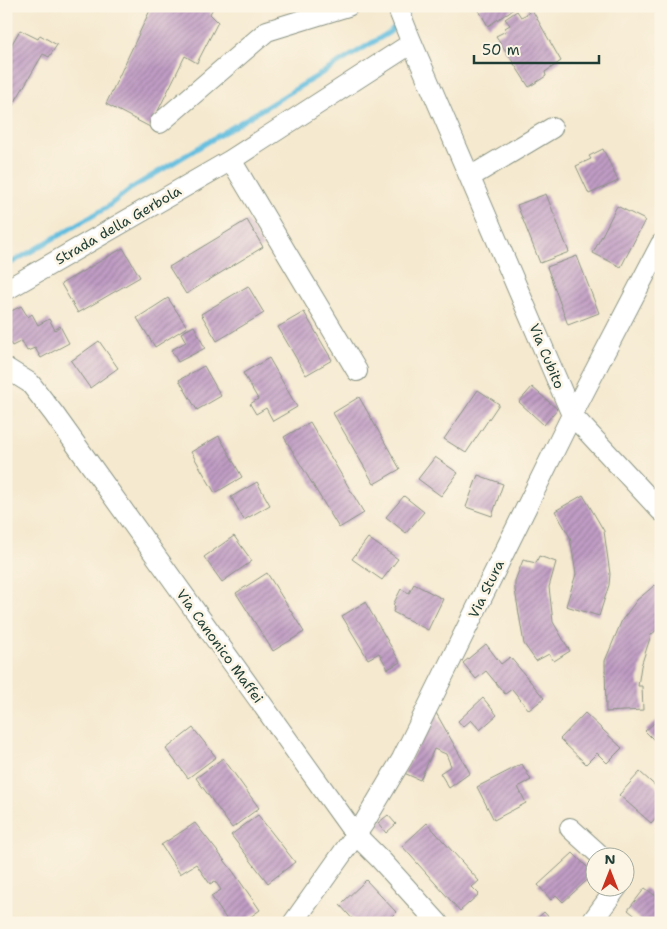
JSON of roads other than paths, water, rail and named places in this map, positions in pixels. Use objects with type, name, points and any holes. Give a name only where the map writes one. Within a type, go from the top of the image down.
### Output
[{"type":"street","points":[[160,123],[267,31],[348,6]]},
{"type":"street","name":"Via Cubito","points":[[398,6],[411,42],[572,415],[661,511]]},
{"type":"street","name":"Strada della Gerbola","points":[[6,290],[231,160],[411,42]]},
{"type":"street","points":[[470,177],[552,128]]},
{"type":"street","points":[[231,160],[357,371]]},
{"type":"street","name":"Via Stura","points":[[293,923],[355,834],[402,759],[572,415],[661,244]]},
{"type":"street","name":"Via Canonico Maffei","points":[[6,368],[30,383],[54,414],[355,834],[438,923]]},
{"type":"street","points":[[570,828],[590,846]]},
{"type":"street","points":[[592,923],[611,896]]},
{"type":"waterway","points":[[405,15],[413,6]]},
{"type":"waterway","points":[[6,266],[106,208],[130,189],[390,32],[398,23]]}]
